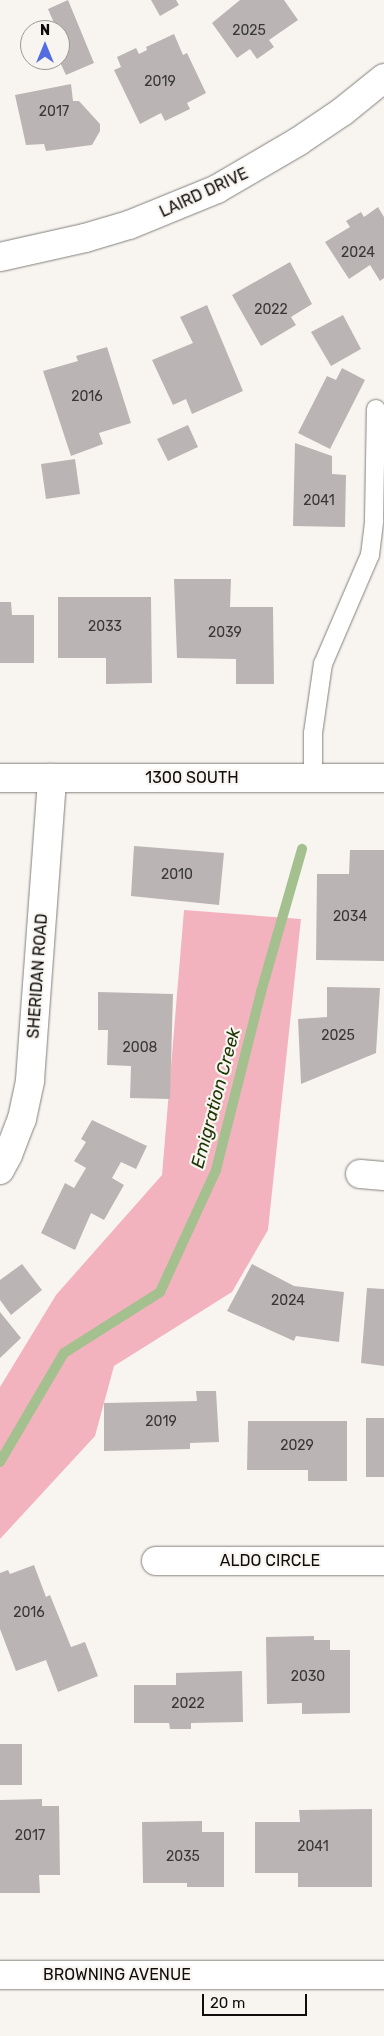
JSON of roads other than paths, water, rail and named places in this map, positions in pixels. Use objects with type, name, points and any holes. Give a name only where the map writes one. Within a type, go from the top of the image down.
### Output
[{"type":"street","name":"LAIRD DRIVE","points":[[0,257],[66,243],[129,225],[217,189],[257,168],[328,122],[384,78]]},
{"type":"street","name":"1300 SOUTH","points":[[0,778],[384,778]]},
{"type":"street","name":"SHERIDAN ROAD","points":[[0,1170],[8,1156],[22,1119],[30,1080],[52,778]]},
{"type":"street","name":"ALDO CIRCLE","points":[[156,1561],[384,1561]]},
{"type":"street","name":"BROWNING AVENUE","points":[[0,1975],[384,1975]]},
{"type":"lane","points":[[313,778],[313,733],[323,664],[370,555],[374,520],[376,410]]},
{"type":"waterway","name":"Emigration Creek","points":[[0,1462],[64,1353],[160,1292],[216,1170],[261,992],[302,849]]}]
